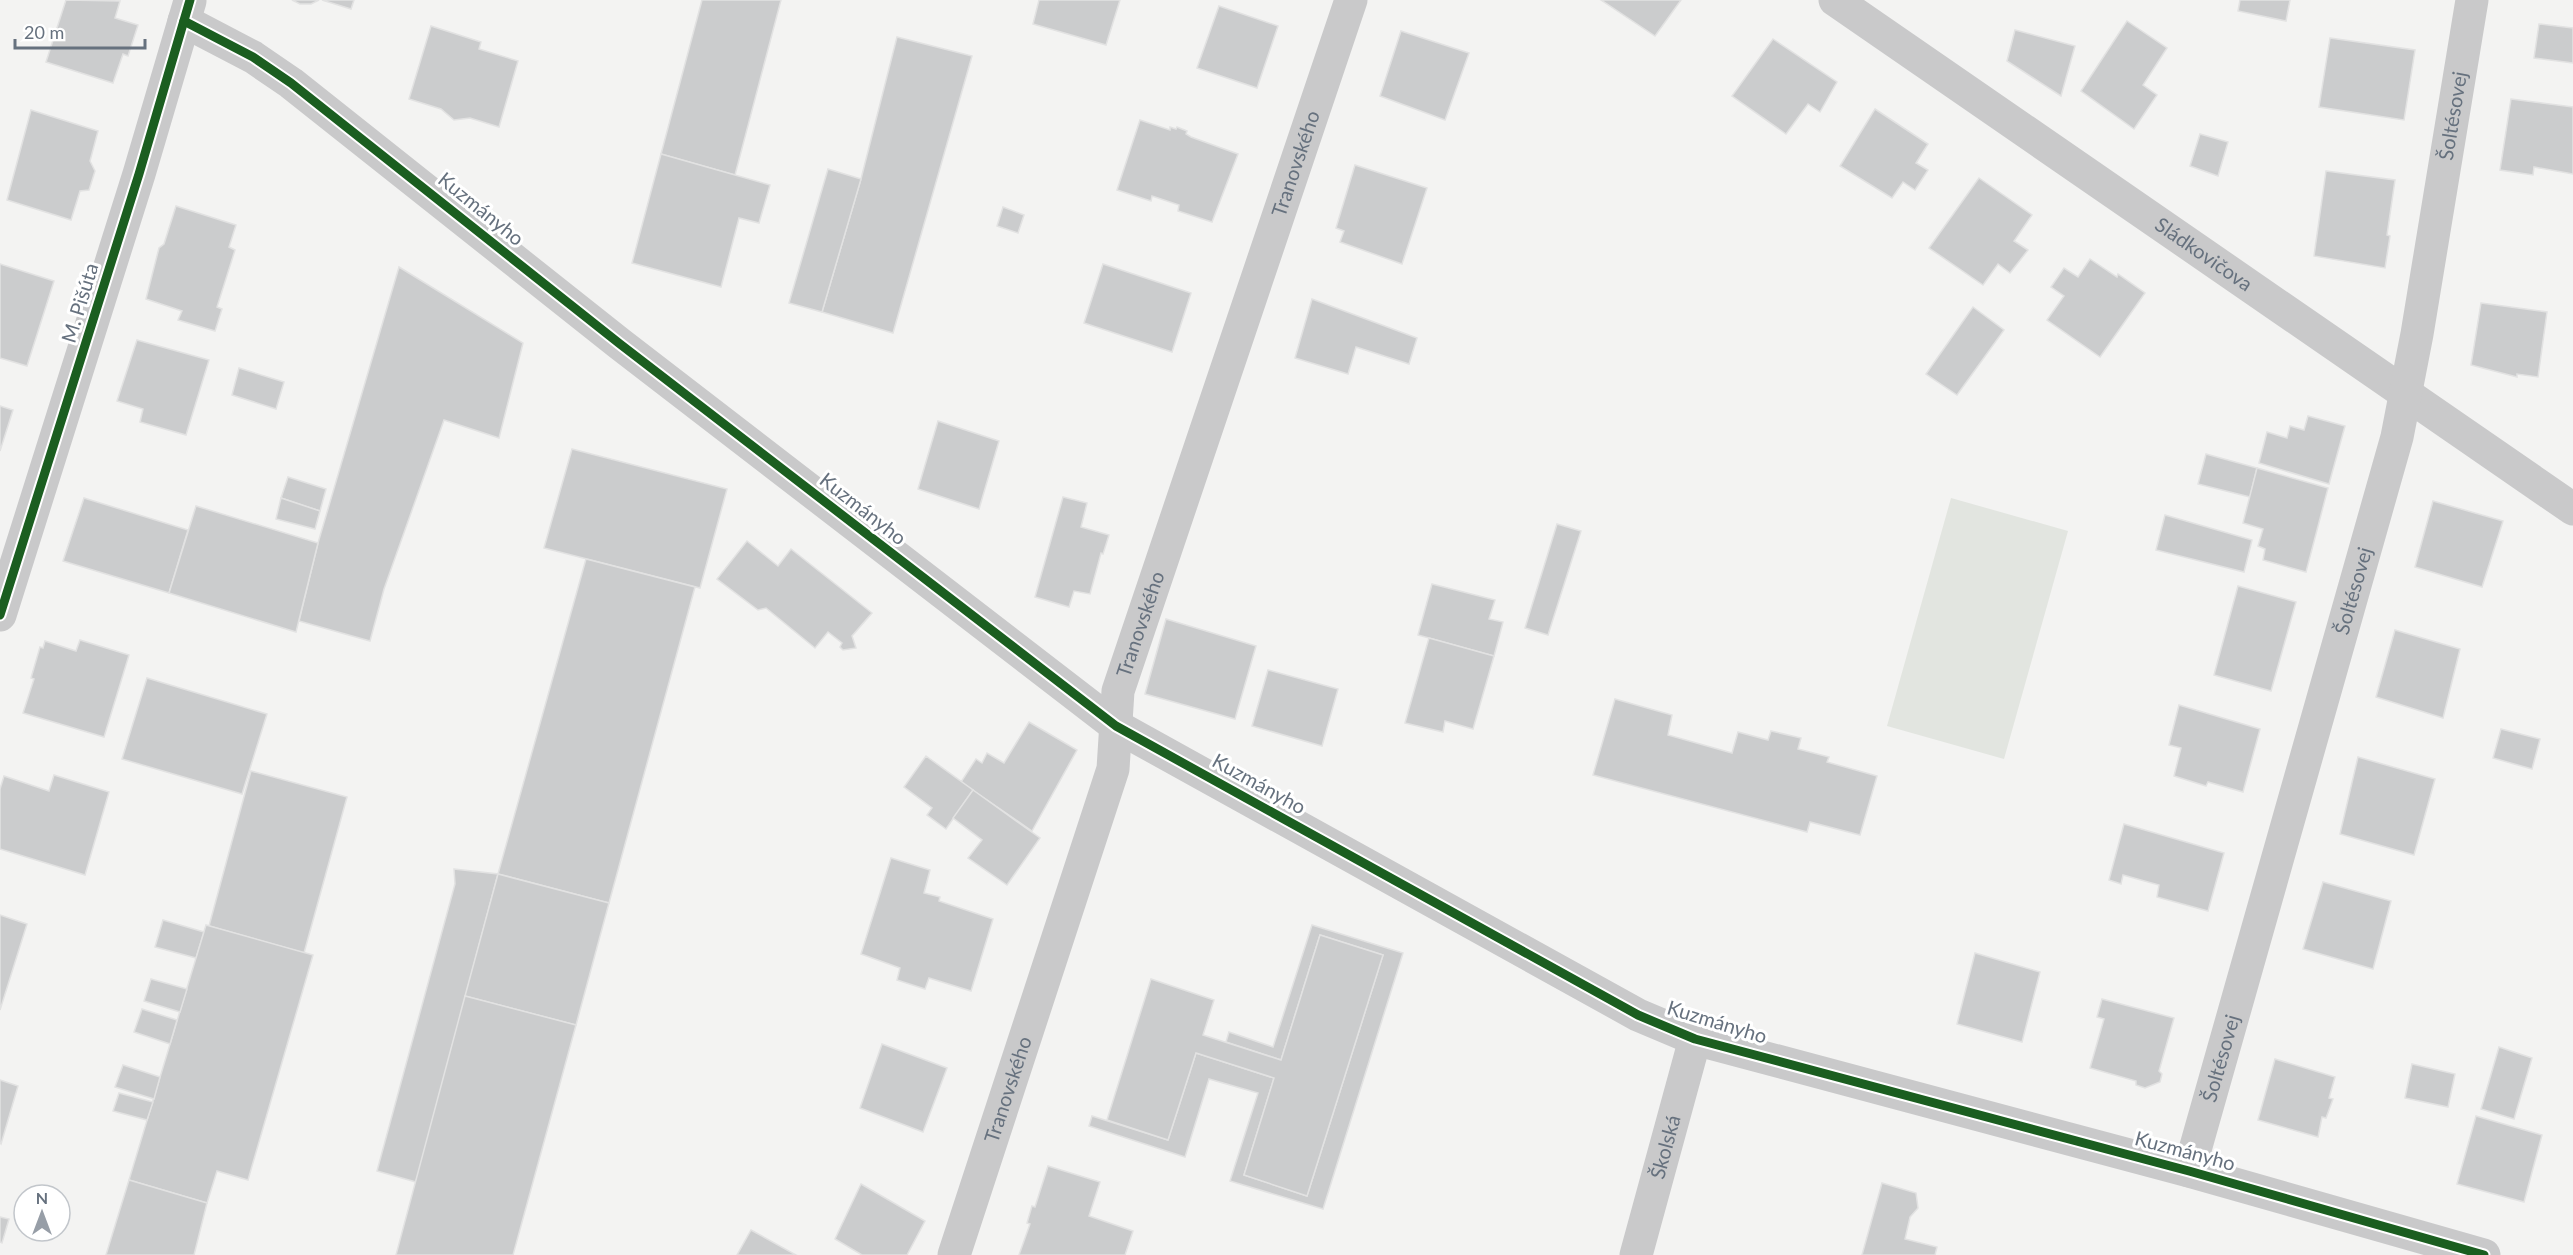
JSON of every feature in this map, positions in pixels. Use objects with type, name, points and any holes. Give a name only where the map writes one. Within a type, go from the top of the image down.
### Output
[{"type":"street","name":"Tranovského","points":[[954,1255],[1113,769],[1118,691],[1351,0]]},
{"type":"street","name":"Sládkovičova","points":[[1835,0],[2573,509]]},
{"type":"street","name":"Šoltésovej","points":[[2189,1171],[2397,437],[2472,0]]},
{"type":"street","name":"Kuzmányho","points":[[187,11],[291,83],[620,344],[1116,726],[1638,1015],[1695,1039],[2189,1171],[2484,1255]]},
{"type":"street","name":"M. Pišúta","points":[[0,615],[187,11]]},
{"type":"street","name":"Školská","points":[[1636,1255],[1695,1039]]},
{"type":"shaded area","points":[[1951,498],[2068,531],[2004,759],[1887,726]]},
{"type":"building","points":[[66,0],[120,1],[115,18],[138,25],[128,56],[123,54],[113,83],[46,62]]},
{"type":"building","points":[[292,0],[319,0],[311,4],[300,4]]},
{"type":"building","points":[[322,0],[354,0],[351,9]]},
{"type":"building","points":[[702,0],[781,0],[735,175],[661,154]]},
{"type":"building","points":[[1039,0],[1120,0],[1106,45],[1033,24]]},
{"type":"building","points":[[1601,0],[1681,0],[1655,36]]},
{"type":"building","points":[[2240,0],[2290,0],[2286,21],[2238,11]]},
{"type":"building","points":[[1219,6],[1278,26],[1257,88],[1197,68]]},
{"type":"building","points":[[2127,21],[2167,48],[2143,85],[2157,95],[2134,129],[2081,91]]},
{"type":"building","points":[[2539,24],[2573,28],[2573,63],[2534,58]]},
{"type":"building","points":[[431,26],[481,42],[479,49],[518,61],[499,127],[470,118],[454,120],[441,109],[409,99]]},
{"type":"building","points":[[2015,30],[2075,46],[2061,96],[2007,61]]},
{"type":"building","points":[[1401,31],[1469,53],[1445,120],[1380,96]]},
{"type":"building","points":[[897,37],[972,56],[893,333],[822,312],[861,179]]},
{"type":"building","points":[[2330,38],[2415,50],[2404,120],[2319,107]]},
{"type":"building","points":[[1773,39],[1837,82],[1820,112],[1808,104],[1786,134],[1732,96]]},
{"type":"building","points":[[2511,99],[2573,107],[2573,174],[2534,167],[2533,175],[2500,170]]},
{"type":"building","points":[[1875,109],[1928,144],[1916,163],[1928,170],[1915,190],[1903,182],[1892,198],[1840,166]]},
{"type":"building","points":[[31,110],[98,131],[90,161],[95,171],[89,190],[80,191],[71,220],[7,200]]},
{"type":"building","points":[[1140,120],[1170,130],[1170,127],[1176,129],[1177,127],[1187,131],[1186,134],[1191,137],[1238,154],[1212,222],[1178,211],[1179,205],[1152,196],[1151,201],[1117,190]]},
{"type":"building","points":[[2200,134],[2228,142],[2218,176],[2190,166]]},
{"type":"building","points":[[661,154],[770,185],[759,223],[739,218],[721,287],[632,263]]},
{"type":"building","points":[[1355,165],[1427,188],[1402,264],[1340,242],[1344,231],[1336,228]]},
{"type":"building","points":[[828,169],[861,179],[822,312],[789,303]]},
{"type":"building","points":[[2326,171],[2395,180],[2385,268],[2314,256]]},
{"type":"building","points":[[1979,178],[2032,215],[2014,241],[2028,250],[2010,273],[1998,264],[1983,285],[1929,248]]},
{"type":"building","points":[[176,206],[236,225],[229,247],[235,250],[217,307],[222,309],[215,331],[178,320],[182,311],[146,299],[159,248],[164,244]]},
{"type":"building","points":[[1003,207],[1024,215],[1018,233],[997,226]]},
{"type":"building","points":[[2090,259],[2117,277],[2118,274],[2145,293],[2100,357],[2047,320],[2064,296],[2051,287],[2064,268],[2078,277]]},
{"type":"building","points":[[0,264],[54,281],[27,366],[0,358]]},
{"type":"building","points":[[1103,264],[1191,293],[1172,352],[1084,323]]},
{"type":"building","points":[[399,267],[523,343],[499,438],[444,420],[384,589],[370,641],[299,621],[318,543]]},
{"type":"building","points":[[1312,299],[1417,338],[1409,364],[1356,347],[1348,374],[1295,358]]},
{"type":"building","points":[[2481,303],[2547,312],[2538,377],[2517,374],[2517,377],[2471,365]]},
{"type":"building","points":[[1973,307],[2004,330],[1957,395],[1926,374]]},
{"type":"building","points":[[137,340],[209,360],[186,435],[140,422],[143,409],[117,401]]},
{"type":"building","points":[[239,368],[284,382],[276,409],[232,395]]},
{"type":"building","points":[[0,406],[13,410],[0,451]]},
{"type":"building","points":[[2308,416],[2345,426],[2329,484],[2259,463],[2267,432],[2287,438],[2290,426],[2304,430]]},
{"type":"building","points":[[938,421],[999,441],[979,509],[918,489]]},
{"type":"building","points":[[572,449],[727,489],[700,588],[544,548]]},
{"type":"building","points":[[2206,454],[2257,468],[2250,497],[2198,484]]},
{"type":"building","points":[[2257,468],[2328,488],[2306,572],[2263,560],[2265,549],[2258,546],[2263,529],[2243,523]]},
{"type":"building","points":[[288,477],[326,489],[320,511],[281,498]]},
{"type":"building","points":[[1063,497],[1087,503],[1081,527],[1109,535],[1103,554],[1101,553],[1090,594],[1074,591],[1069,607],[1035,597]]},
{"type":"building","points":[[84,498],[188,530],[169,593],[63,561]]},
{"type":"building","points":[[281,498],[320,511],[315,529],[276,519]]},
{"type":"building","points":[[2433,501],[2503,521],[2482,587],[2415,567]]},
{"type":"building","points":[[196,506],[318,543],[296,632],[169,593]]},
{"type":"building","points":[[2165,515],[2252,540],[2244,572],[2156,550]]},
{"type":"building","points":[[1557,524],[1581,531],[1548,635],[1525,628]]},
{"type":"building","points":[[747,541],[778,566],[791,549],[872,613],[852,636],[856,648],[843,650],[840,647],[842,643],[828,632],[815,648],[766,608],[758,610],[717,579]]},
{"type":"building","points":[[586,559],[695,587],[609,903],[498,874]]},
{"type":"building","points":[[1432,584],[1495,600],[1489,619],[1503,622],[1494,656],[1418,635]]},
{"type":"building","points":[[2238,586],[2296,602],[2271,691],[2214,675]]},
{"type":"building","points":[[1166,619],[1256,646],[1235,719],[1145,694]]},
{"type":"building","points":[[2395,630],[2460,649],[2443,718],[2376,697]]},
{"type":"building","points":[[1429,638],[1494,656],[1473,729],[1445,721],[1443,732],[1405,723]]},
{"type":"building","points":[[80,640],[129,655],[104,737],[23,713],[34,679],[31,678],[40,647],[43,648],[45,641],[76,651]]},
{"type":"building","points":[[1268,670],[1338,689],[1322,746],[1252,726]]},
{"type":"building","points":[[147,678],[267,714],[242,794],[122,759]]},
{"type":"building","points":[[1615,699],[1672,715],[1668,735],[1732,753],[1738,732],[1768,740],[1771,731],[1801,738],[1798,749],[1829,757],[1827,762],[1877,776],[1860,835],[1810,822],[1807,832],[1593,775]]},
{"type":"building","points":[[2179,705],[2260,729],[2243,792],[2208,782],[2206,786],[2174,776],[2181,748],[2169,745]]},
{"type":"building","points":[[1029,722],[1077,750],[1032,831],[961,782],[976,759],[982,763],[987,753],[1004,763]]},
{"type":"building","points":[[2501,729],[2540,739],[2532,769],[2493,758]]},
{"type":"building","points":[[926,756],[973,790],[946,829],[927,815],[932,808],[904,787]]},
{"type":"building","points":[[2358,757],[2435,779],[2414,855],[2340,834]]},
{"type":"building","points":[[251,771],[347,797],[304,953],[209,926]]},
{"type":"building","points":[[54,775],[109,792],[85,875],[0,849],[0,789],[4,776],[49,791]]},
{"type":"building","points":[[973,790],[1040,838],[1007,885],[968,858],[982,840],[953,818]]},
{"type":"building","points":[[2124,824],[2224,853],[2208,911],[2157,897],[2159,885],[2123,875],[2121,884],[2109,880]]},
{"type":"building","points":[[891,858],[930,870],[924,893],[940,897],[939,901],[993,919],[971,991],[929,978],[925,989],[897,980],[900,968],[861,954]]},
{"type":"building","points":[[454,869],[498,874],[416,1182],[377,1171],[455,884]]},
{"type":"building","points":[[498,874],[609,903],[576,1025],[465,996]]},
{"type":"building","points":[[2323,882],[2391,901],[2373,969],[2303,949]]},
{"type":"building","points":[[0,915],[27,924],[0,1010]]},
{"type":"building","points":[[163,920],[204,932],[196,958],[155,947]]},
{"type":"building","points":[[206,925],[313,955],[248,1180],[217,1171],[207,1203],[129,1180]]},
{"type":"building","points":[[1312,925],[1403,953],[1323,1209],[1230,1181],[1258,1093],[1209,1079],[1185,1157],[1089,1126],[1092,1116],[1168,1140],[1196,1053],[1274,1078],[1244,1175],[1307,1196],[1383,955],[1320,935],[1281,1060],[1226,1042],[1229,1032],[1273,1047]]},
{"type":"building","points":[[1320,935],[1383,955],[1307,1196],[1244,1175],[1274,1078],[1196,1053],[1168,1140],[1107,1120],[1151,979],[1214,1000],[1203,1035],[1281,1060]]},
{"type":"building","points":[[1975,953],[2040,972],[2022,1042],[1957,1024]]},
{"type":"building","points":[[151,979],[187,989],[180,1012],[144,1001]]},
{"type":"building","points":[[465,996],[576,1025],[513,1255],[396,1255]]},
{"type":"building","points":[[2102,999],[2174,1018],[2159,1071],[2162,1074],[2160,1082],[2145,1088],[2136,1085],[2136,1081],[2090,1068],[2104,1019],[2097,1017]]},
{"type":"building","points":[[142,1009],[177,1020],[170,1044],[134,1032]]},
{"type":"building","points":[[882,1044],[947,1068],[923,1132],[860,1108]]},
{"type":"building","points":[[2499,1047],[2532,1058],[2514,1119],[2481,1109]]},
{"type":"building","points":[[2275,1059],[2335,1077],[2329,1098],[2333,1099],[2326,1118],[2322,1117],[2318,1137],[2258,1120]]},
{"type":"building","points":[[2412,1064],[2455,1074],[2448,1107],[2405,1098]]},
{"type":"building","points":[[123,1065],[160,1077],[154,1099],[115,1087]]},
{"type":"building","points":[[0,1080],[18,1086],[1,1144],[0,1143]]},
{"type":"building","points":[[119,1093],[153,1102],[147,1120],[113,1111]]},
{"type":"building","points":[[2476,1116],[2542,1135],[2524,1202],[2457,1184]]},
{"type":"building","points":[[1048,1166],[1100,1182],[1089,1216],[1133,1231],[1125,1255],[1019,1255],[1030,1224],[1027,1223],[1032,1206],[1035,1207]]},
{"type":"building","points":[[129,1180],[207,1203],[194,1255],[106,1255]]},
{"type":"building","points":[[1882,1183],[1916,1193],[1918,1208],[1910,1217],[1905,1239],[1937,1247],[1935,1255],[1862,1255]]},
{"type":"building","points":[[861,1184],[925,1221],[907,1255],[862,1255],[835,1239]]},
{"type":"building","points":[[0,1217],[9,1219],[2,1243],[0,1242]]},
{"type":"building","points":[[751,1230],[796,1255],[737,1255]]},
{"type":"cycle path","points":[[0,615],[139,174],[190,0]]},
{"type":"cycle path","points":[[184,21],[253,57],[291,83],[620,344],[1116,726],[1638,1015],[1695,1039],[2189,1171],[2484,1255]]}]
